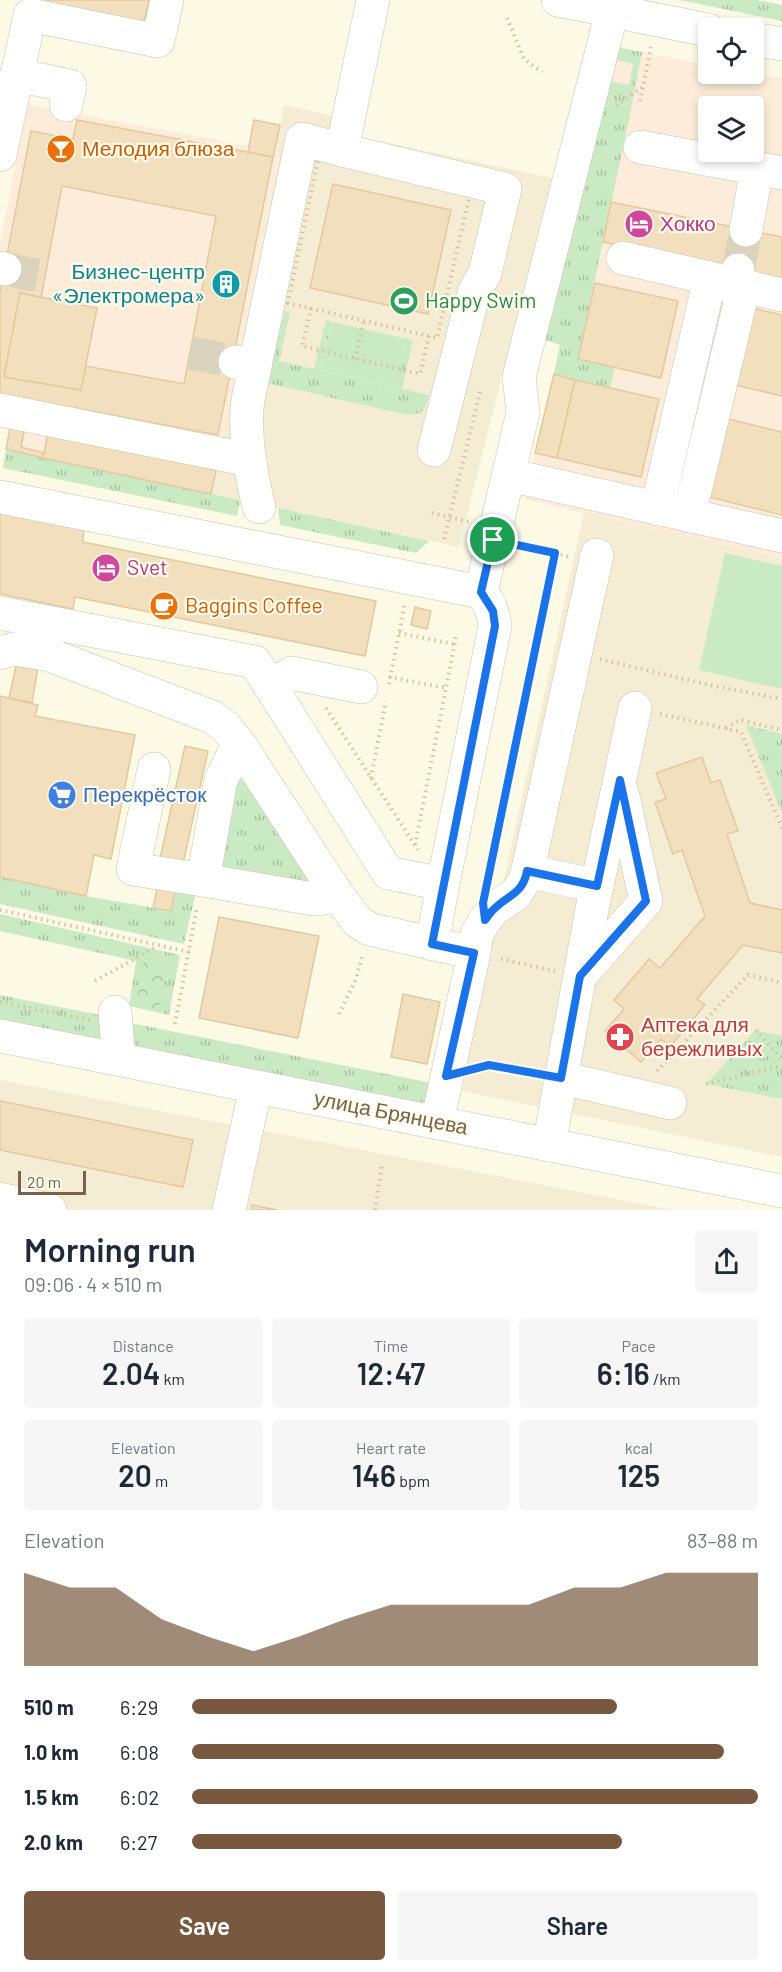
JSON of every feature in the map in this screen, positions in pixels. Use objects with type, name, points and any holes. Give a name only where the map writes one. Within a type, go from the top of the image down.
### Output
[{"type":"street","points":[[0,154],[31,8],[158,41],[167,0]]},
{"type":"street","points":[[342,150],[373,0]]},
{"type":"street","points":[[558,0],[698,28]]},
{"type":"street","points":[[432,944],[495,626],[493,611],[481,592],[523,412],[519,377],[612,11]]},
{"type":"street","points":[[764,41],[782,44]]},
{"type":"street","points":[[16,75],[70,86],[66,105]]},
{"type":"street","points":[[260,507],[251,472],[244,364],[302,139],[505,189],[485,273],[474,292],[434,450]]},
{"type":"street","points":[[640,147],[770,171],[746,230]]},
{"type":"street","points":[[623,258],[728,277],[782,295]]},
{"type":"street","points":[[657,509],[728,277]]},
{"type":"street","points":[[688,516],[740,303],[728,277]]},
{"type":"street","points":[[0,410],[250,460]]},
{"type":"street","points":[[509,475],[782,536]]},
{"type":"street","points":[[0,496],[481,592]]},
{"type":"street","points":[[437,1123],[477,934],[494,909],[516,894],[526,878],[597,555]]},
{"type":"street","points":[[0,613],[255,662],[388,873],[443,885]]},
{"type":"street","points":[[0,653],[14,649],[50,655],[212,717],[226,727],[242,748],[357,921],[369,930],[474,953]]},
{"type":"street","points":[[270,686],[292,673],[361,687]]},
{"type":"street","points":[[549,1145],[597,886],[635,708]]},
{"type":"street","points":[[203,880],[221,780],[233,755],[242,748]]},
{"type":"street","points":[[154,769],[133,869],[313,899],[324,898],[335,891]]},
{"type":"street","points":[[580,976],[646,901],[620,780]]},
{"type":"street","points":[[527,871],[597,886]]},
{"type":"street","points":[[116,1019],[119,1059]]},
{"type":"street","name":"улица Брянцева","points":[[0,1036],[782,1191]]},
{"type":"street","points":[[561,1078],[670,1103]]},
{"type":"street","points":[[229,1210],[256,1087]]},
{"type":"street","points":[[0,1199],[50,1210]]},
{"type":"path","points":[[507,18],[524,59],[542,72]]},
{"type":"path","points":[[640,101],[651,47]]},
{"type":"path","points":[[318,159],[470,194],[437,338],[364,320],[288,303],[318,159]]},
{"type":"path","points":[[311,308],[302,346],[420,374],[429,336]]},
{"type":"path","points":[[355,358],[364,320]]},
{"type":"path","points":[[432,513],[555,553],[483,903],[485,920]]},
{"type":"path","points":[[399,633],[454,644]]},
{"type":"path","points":[[415,846],[456,637]]},
{"type":"path","points":[[576,654],[782,699]]},
{"type":"path","points":[[315,677],[313,688],[415,846],[443,885]]},
{"type":"path","points":[[635,708],[741,732],[782,828]]},
{"type":"path","points":[[726,728],[740,720],[782,730]]},
{"type":"path","points":[[176,1024],[203,880]]},
{"type":"path","points":[[0,910],[189,952]]},
{"type":"path","points":[[339,1014],[356,979],[369,930]]},
{"type":"path","points":[[95,981],[158,945]]},
{"type":"path","points":[[474,953],[580,976]]},
{"type":"path","points":[[656,1073],[748,975],[782,983]]},
{"type":"path","points":[[0,1002],[116,1019]]},
{"type":"path","points":[[756,1030],[782,1059]]},
{"type":"path","points":[[446,1076],[489,1065],[561,1078]]},
{"type":"path","points":[[706,1084],[782,1066]]},
{"type":"path","points":[[375,1210],[382,1164]]},
{"type":"shaded area","points":[[616,47],[698,63],[698,84],[764,84],[764,76],[782,79],[782,559],[524,499],[560,345]]},
{"type":"shaded area","points":[[27,104],[280,152],[211,494],[6,449],[10,429],[0,426],[0,244]]},
{"type":"shaded area","points":[[284,105],[362,123],[360,137],[552,178],[459,547],[211,494],[280,153],[275,152]]},
{"type":"shaded area","points":[[584,512],[782,559],[782,1157],[462,1091],[503,884]]},
{"type":"shaded area","points":[[0,1080],[673,1210],[0,1210]]},
{"type":"green space","points":[[679,0],[757,0],[782,5],[782,21]]},
{"type":"green space","points":[[616,47],[642,52],[578,359],[615,367],[610,388],[554,374],[560,345],[545,340],[609,81],[629,85],[633,64],[613,59]]},
{"type":"green space","points":[[285,311],[290,313],[279,361],[314,369],[326,320],[332,322],[320,370],[395,388],[407,339],[413,340],[402,389],[429,395],[423,410],[417,414],[408,415],[267,383]]},
{"type":"green space","points":[[332,322],[407,339],[396,388],[320,370]]},
{"type":"green space","points":[[6,449],[240,500],[237,516],[3,468]]},
{"type":"green space","points":[[278,508],[429,541],[416,553],[280,525]]},
{"type":"green space","points":[[725,553],[782,566],[782,689],[699,670]]},
{"type":"green space","points":[[746,725],[782,734],[782,813]]},
{"type":"green space","points":[[233,774],[244,776],[310,878],[309,885],[220,872]]},
{"type":"green space","points":[[0,877],[86,896],[171,911],[176,887],[196,892],[184,944],[0,904]]},
{"type":"green space","points":[[0,914],[180,955],[169,1015],[129,1006],[136,961],[0,931]]},
{"type":"green space","points":[[156,955],[168,956],[160,1008],[155,1009],[137,1000],[142,964]]},
{"type":"green space","points":[[0,995],[110,1017],[103,1046],[0,1024]]},
{"type":"green space","points":[[130,1023],[432,1083],[427,1106],[133,1045]]},
{"type":"green space","points":[[756,1030],[782,1036],[782,1099],[706,1084]]},
{"type":"building","points":[[46,0],[149,0],[143,28],[44,8]]},
{"type":"building","name":"Бизнес-центр «Электромера»","points":[[77,120],[273,157],[218,435],[0,394],[0,291],[31,131],[73,139]],"holes":[[[62,186],[216,216],[184,384],[86,366],[81,390],[4,377],[20,293],[41,298]]]},
{"type":"building","points":[[254,120],[280,125],[273,157],[248,152]]},
{"type":"building","points":[[333,184],[451,210],[428,314],[310,288]]},
{"type":"building","points":[[611,202],[782,237],[782,279],[603,242]]},
{"type":"building","points":[[595,283],[678,301],[661,378],[578,359]]},
{"type":"building","points":[[20,293],[97,308],[81,390],[4,377]]},
{"type":"building","points":[[753,308],[782,315],[782,396],[735,385]]},
{"type":"building","points":[[554,374],[575,380],[557,458],[535,453]]},
{"type":"building","points":[[575,380],[659,399],[641,477],[557,458]]},
{"type":"building","points":[[728,419],[782,432],[782,515],[709,497]]},
{"type":"building","points":[[11,423],[25,426],[21,447],[44,453],[43,458],[6,449]]},
{"type":"building","points":[[48,434],[216,470],[211,494],[43,458]]},
{"type":"building","name":"Svet","points":[[0,512],[84,529],[83,542],[376,601],[365,656],[75,597],[73,609],[0,594]]},
{"type":"building","points":[[415,607],[431,611],[427,629],[411,625]]},
{"type":"building","points":[[18,657],[39,661],[32,703],[9,698]]},
{"type":"building","name":"Перекрёсток","points":[[0,696],[38,705],[35,716],[135,735],[111,859],[94,855],[86,896],[0,877]]},
{"type":"building","points":[[185,746],[208,751],[182,868],[159,863]]},
{"type":"building","points":[[702,757],[711,783],[720,780],[738,831],[727,834],[750,903],[782,910],[782,953],[743,945],[697,999],[705,1005],[670,1047],[661,1039],[641,1062],[605,1031],[624,1009],[614,1000],[649,959],[660,968],[705,916],[682,850],[673,854],[655,802],[666,799],[656,773]]},
{"type":"building","points":[[158,884],[176,887],[171,911],[153,908]]},
{"type":"building","points":[[219,917],[319,936],[298,1038],[199,1018]]},
{"type":"building","points":[[403,994],[440,1002],[427,1064],[391,1057]]},
{"type":"building","points":[[0,1101],[193,1140],[183,1187],[0,1150]]},
{"type":"building","points":[[252,1205],[277,1210],[251,1210]]},
{"type":"tunnel","points":[[738,270],[746,230]]},
{"type":"tunnel","points":[[5,269],[45,277]]},
{"type":"tunnel","points":[[190,353],[233,361]]},
{"type":"place","name":"Мелодия блюза","points":[[61,149]]},
{"type":"place","name":"Хокко","points":[[639,224]]},
{"type":"place","name":"Бизнес-центр «Электромера»","points":[[226,284]]},
{"type":"place","name":"Happy Swim","points":[[404,301]]},
{"type":"place","name":"Svet","points":[[106,568]]},
{"type":"place","name":"Baggins Coffee","points":[[164,606]]},
{"type":"place","name":"Перекрёсток","points":[[62,795]]},
{"type":"place","name":"Аптека для бережливых","points":[[620,1037]]},
{"type":"route","points":[[493,540],[555,553],[483,903],[485,920],[494,909],[516,894],[526,878],[527,871],[597,886],[620,780],[646,901],[580,976],[561,1078],[489,1065],[446,1076],[474,953],[432,944],[495,626],[493,611],[481,592],[493,540]]}]
